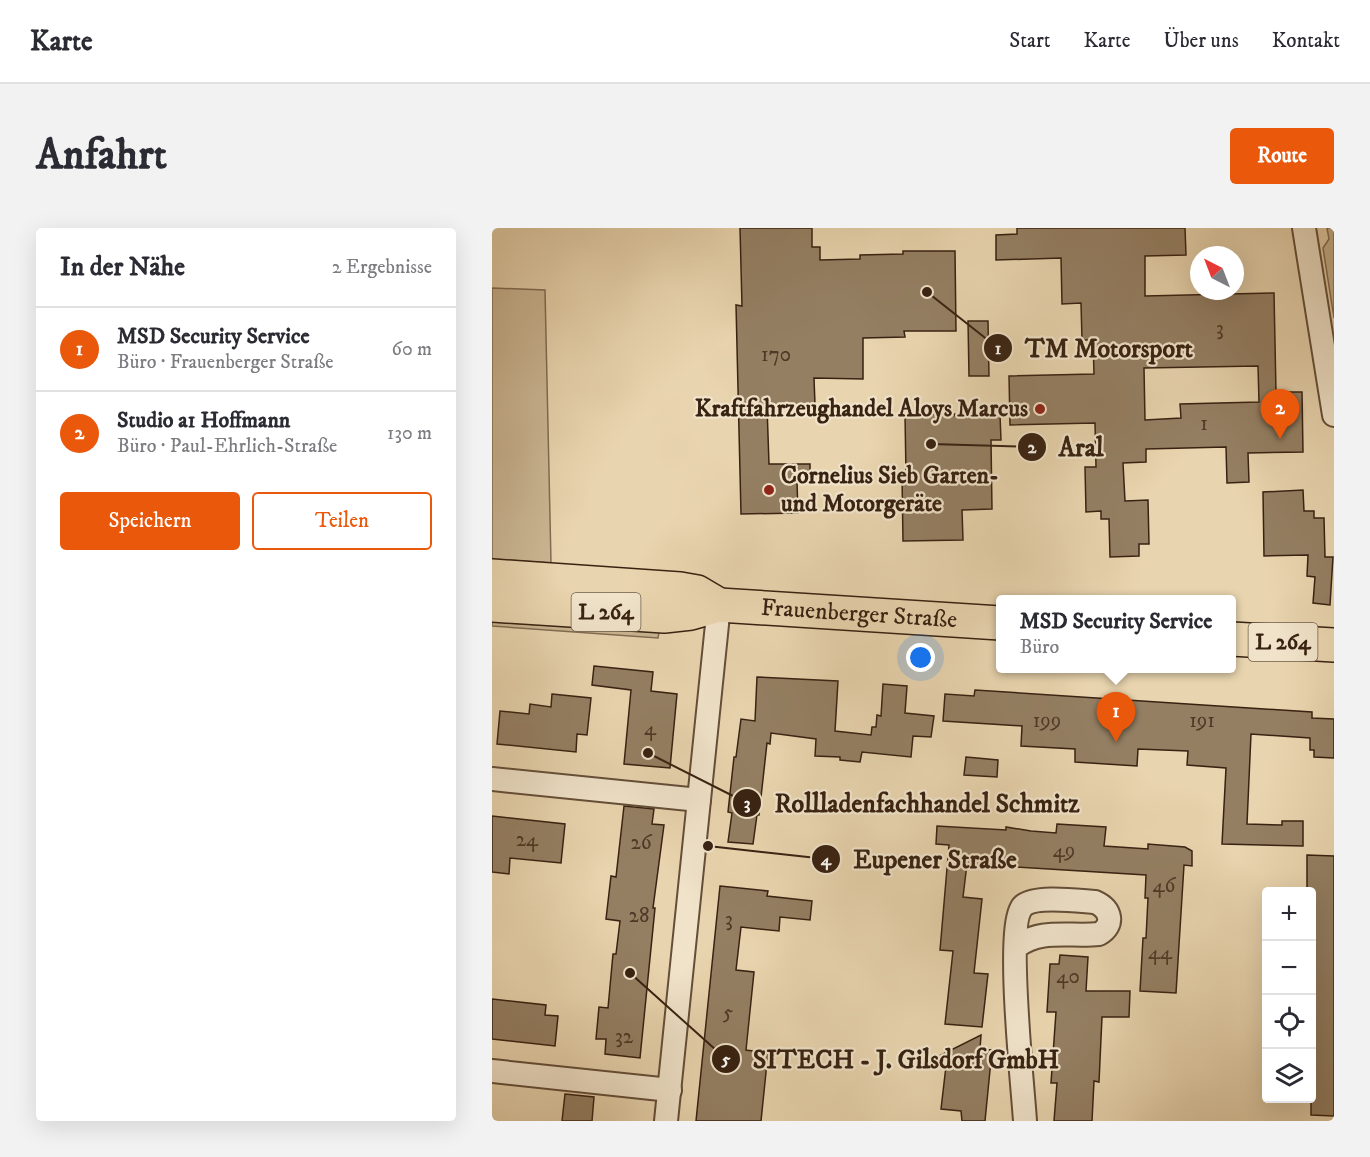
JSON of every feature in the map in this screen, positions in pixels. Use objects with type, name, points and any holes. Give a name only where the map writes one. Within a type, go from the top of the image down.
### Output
[{"type":"main road","name":"Frauenberger Straße","points":[[492,576],[680,589],[697,592],[719,605]]},
{"type":"main road","name":"Frauenberger Straße","points":[[492,605],[664,616],[691,613],[719,605],[996,623]]},
{"type":"main road","name":"L 264","points":[[1236,639],[1334,645]]},
{"type":"street","points":[[1304,228],[1334,415]]},
{"type":"street","points":[[666,1121],[719,605]]},
{"type":"street","points":[[492,779],[699,800]]},
{"type":"street","points":[[1016,947],[1015,978],[1025,1121]]},
{"type":"street","points":[[492,1071],[670,1090]]},
{"type":"shaded area","points":[[1327,228],[1334,228],[1334,318],[1323,248],[1329,239]]},
{"type":"shaded area","points":[[492,288],[545,290],[551,563],[492,559]]},
{"type":"shaded area","points":[[492,622],[659,632],[658,638],[492,626]]},
{"type":"building","points":[[740,228],[812,228],[812,247],[820,247],[820,260],[860,259],[860,255],[903,254],[903,251],[955,251],[956,331],[904,331],[905,337],[863,338],[863,379],[814,378],[815,405],[767,406],[769,464],[810,464],[810,482],[797,482],[798,513],[741,514],[736,305],[742,306]]},
{"type":"building","points":[[1017,228],[1185,228],[1186,255],[1145,256],[1145,296],[1190,295],[1190,300],[1244,300],[1244,294],[1274,293],[1276,392],[1302,392],[1303,452],[1248,453],[1249,482],[1227,483],[1226,447],[1146,449],[1146,462],[1123,463],[1125,501],[1148,500],[1149,544],[1139,544],[1139,556],[1110,557],[1109,519],[1101,519],[1101,511],[1086,512],[1085,467],[1096,467],[1095,423],[1010,425],[1009,376],[1094,374],[1093,340],[1082,340],[1081,303],[1062,304],[1061,258],[996,260],[996,235],[1017,234]],"holes":[[[1258,366],[1259,402],[1180,404],[1181,418],[1145,420],[1144,368]]]},
{"type":"building","points":[[968,321],[988,321],[989,376],[969,376]]},
{"type":"building","points":[[955,414],[955,416],[1000,415],[1001,440],[991,440],[992,509],[962,510],[963,540],[903,541],[902,475],[906,475],[905,415]]},
{"type":"building","points":[[1303,490],[1304,511],[1314,511],[1314,518],[1324,518],[1325,557],[1333,557],[1330,605],[1313,603],[1315,577],[1307,576],[1308,555],[1264,556],[1263,492]]},
{"type":"building","points":[[594,666],[653,672],[651,691],[677,694],[670,768],[624,764],[631,690],[592,685]]},
{"type":"building","points":[[757,677],[838,681],[835,731],[871,735],[872,727],[876,727],[877,715],[881,716],[883,684],[907,686],[905,713],[934,716],[931,737],[913,736],[911,757],[862,752],[860,762],[840,760],[840,757],[815,756],[816,739],[771,733],[770,744],[767,743],[759,815],[757,815],[753,844],[728,842],[732,813],[728,812],[734,757],[736,757],[741,719],[755,721]]},
{"type":"building","points":[[975,690],[1312,712],[1312,718],[1334,719],[1334,758],[1314,757],[1314,750],[1310,750],[1310,738],[1251,734],[1247,824],[1282,825],[1282,821],[1303,821],[1303,846],[1222,844],[1226,768],[1187,765],[1188,751],[1138,749],[1137,766],[1075,762],[1075,749],[1021,746],[1022,726],[943,721],[945,694],[974,696]]},
{"type":"building","points":[[552,694],[591,698],[587,735],[577,734],[576,752],[497,744],[500,711],[529,714],[530,704],[551,707]]},
{"type":"building","points":[[966,757],[998,760],[997,777],[964,775]]},
{"type":"building","points":[[624,806],[654,809],[652,824],[664,825],[653,908],[655,908],[640,1058],[605,1054],[606,1039],[596,1039],[599,1007],[608,1008],[613,954],[616,954],[620,921],[606,919],[611,876],[616,877]]},
{"type":"building","points":[[492,816],[565,824],[561,863],[510,858],[509,874],[492,872]]},
{"type":"building","points":[[1057,824],[1106,827],[1104,846],[1148,849],[1148,844],[1185,847],[1192,851],[1192,866],[1184,865],[1176,993],[1140,991],[1143,938],[1146,938],[1148,898],[1145,898],[1146,875],[967,864],[963,897],[982,899],[974,973],[988,974],[982,1027],[945,1024],[953,951],[940,950],[949,845],[936,844],[937,826],[1006,830],[1006,827],[1056,833]]},
{"type":"building","points":[[1307,855],[1334,856],[1334,1116],[1311,1115],[1311,1103],[1316,1103],[1316,887],[1307,887]]},
{"type":"building","points":[[720,886],[768,891],[767,896],[812,901],[810,920],[780,917],[779,931],[741,927],[736,970],[754,972],[746,1050],[768,1053],[761,1121],[696,1121]]},
{"type":"building","points":[[1060,955],[1088,957],[1086,991],[1130,991],[1129,1017],[1102,1017],[1099,1082],[1094,1081],[1092,1121],[1054,1121],[1057,1083],[1051,1083],[1056,1012],[1047,1012],[1050,964],[1059,964]]},
{"type":"building","points":[[492,999],[546,1005],[545,1015],[558,1016],[555,1046],[492,1039]]},
{"type":"building","points":[[981,1035],[980,1049],[992,1050],[985,1121],[962,1121],[961,1111],[941,1109],[946,1066],[923,1064]]},
{"type":"building","points":[[565,1094],[594,1097],[592,1121],[562,1121]]},
{"type":"place","name":"TM Motorsport","points":[[927,292]]},
{"type":"place","name":"Kraftfahrzeughandel Aloys Marcus","points":[[1040,409]]},
{"type":"place","name":"Studio a1 Hoffmann","points":[[1280,439]]},
{"type":"place","name":"Aral","points":[[931,444]]},
{"type":"place","name":"Cornelius Sieb Garten- und Motorgeräte","points":[[769,490]]},
{"type":"place","name":"MSD Security Service","points":[[1116,742]]},
{"type":"place","name":"Rollladenfachhandel Schmitz","points":[[648,753]]},
{"type":"place","name":"Eupener Straße","points":[[708,846]]},
{"type":"place","name":"SITECH - J. Gilsdorf GmbH","points":[[630,973]]}]
